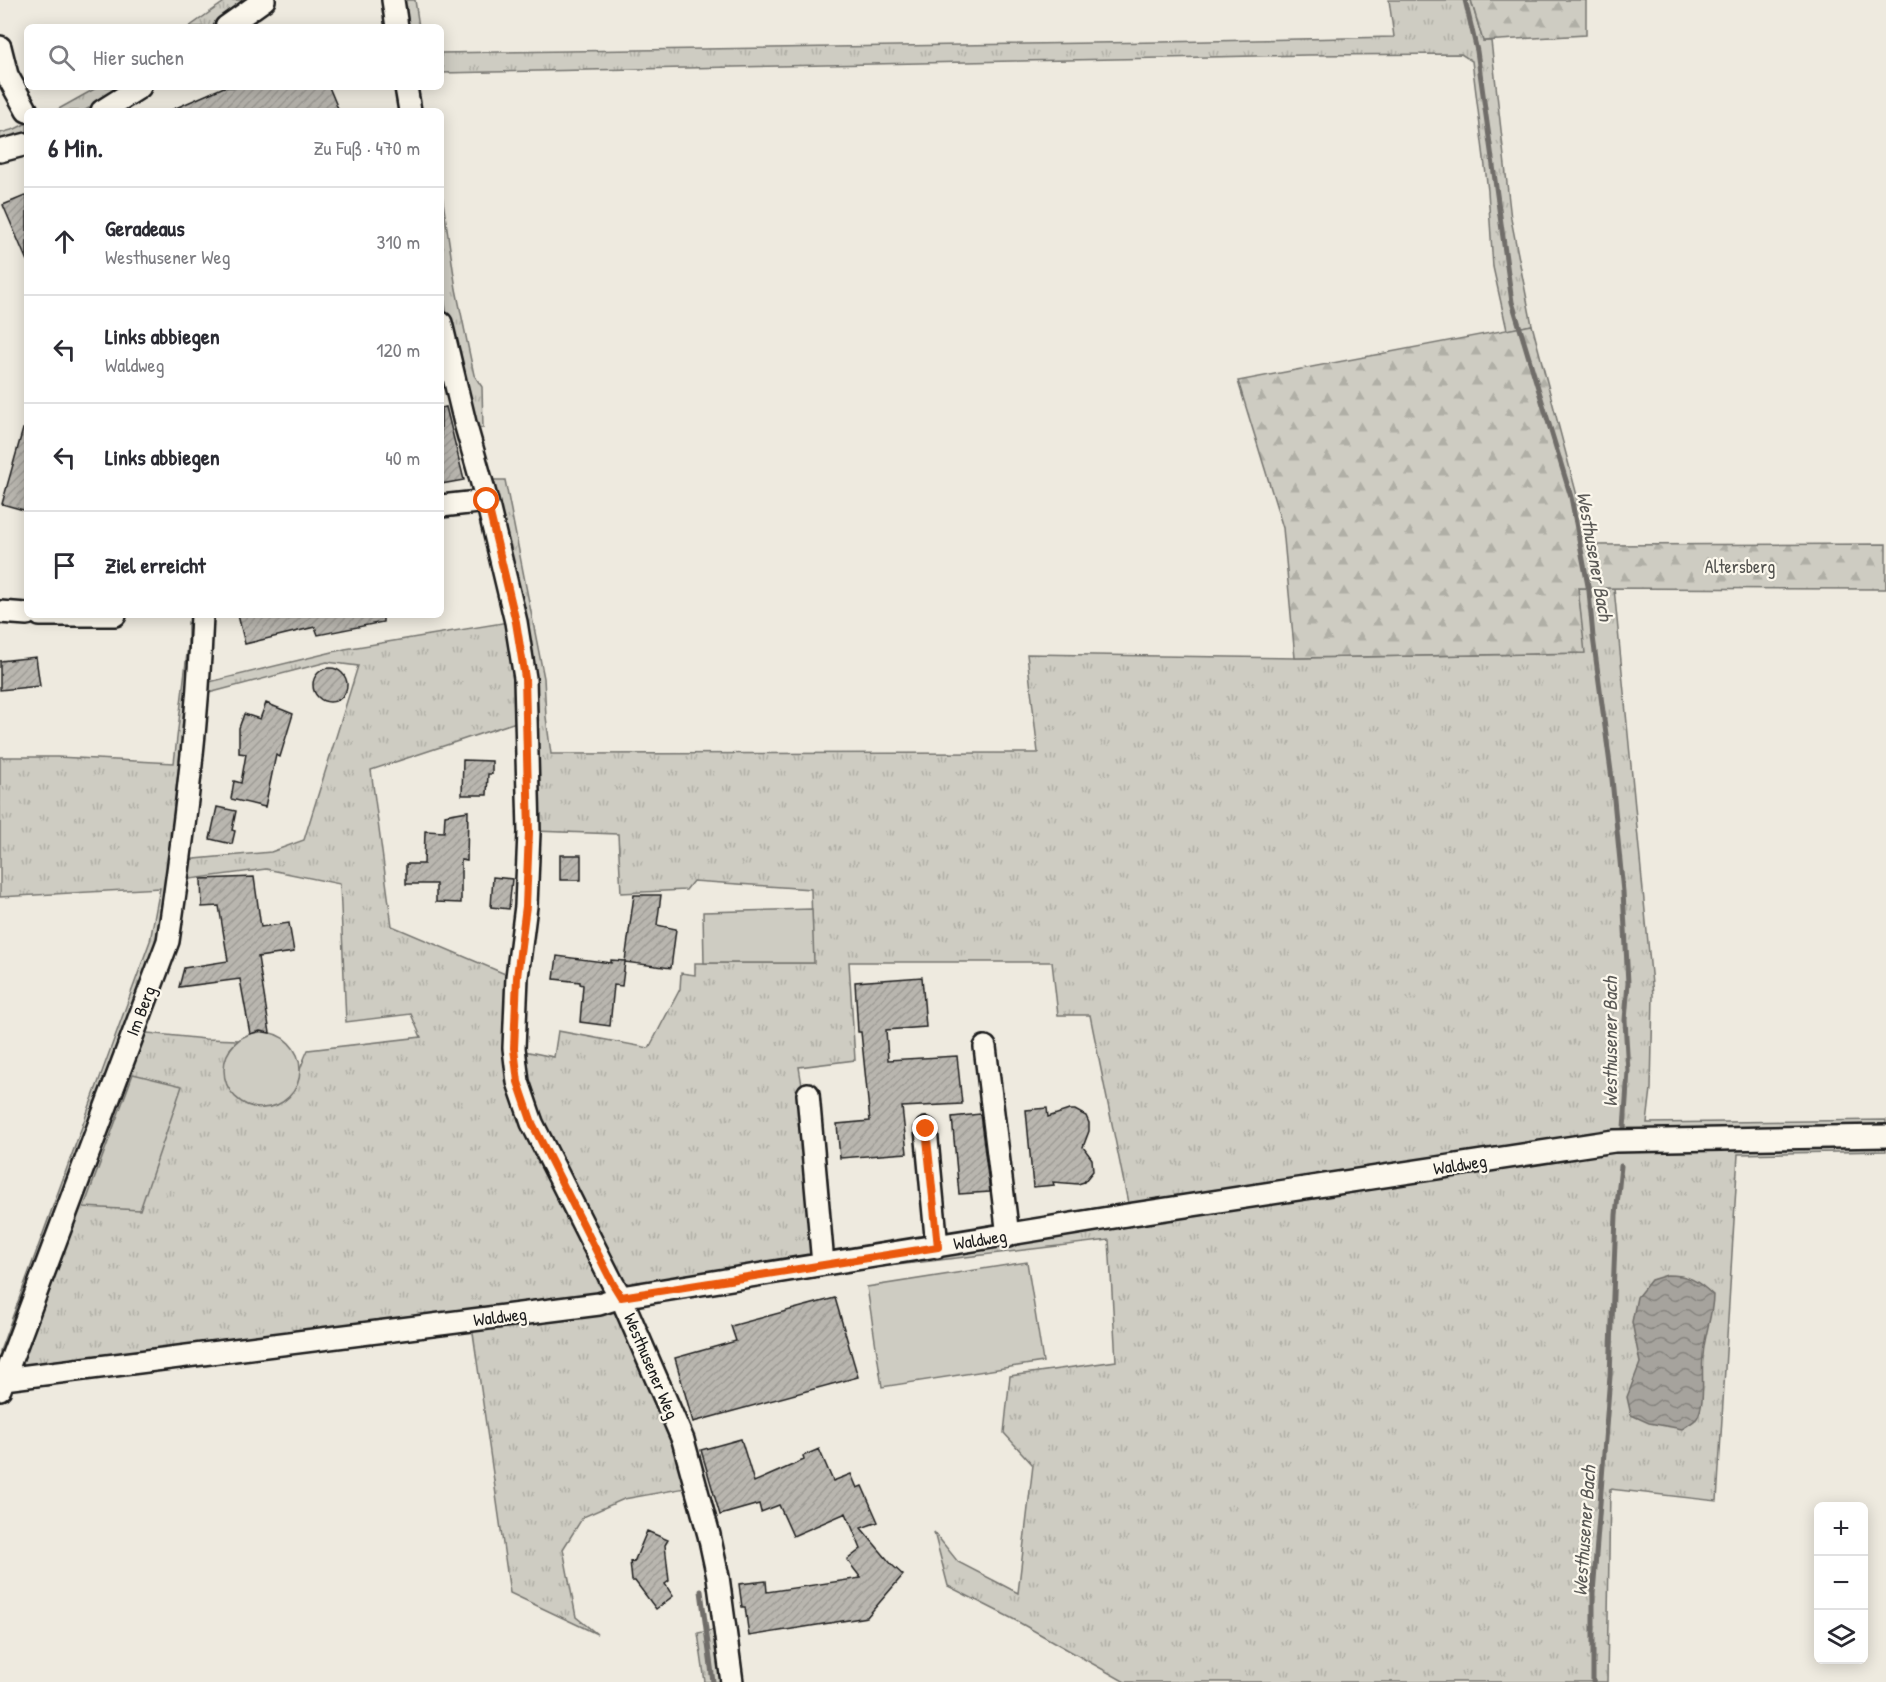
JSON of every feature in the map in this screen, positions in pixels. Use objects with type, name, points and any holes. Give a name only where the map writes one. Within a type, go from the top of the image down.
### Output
[{"type":"street","points":[[230,24],[264,0]]},
{"type":"street","points":[[393,0],[397,24]]},
{"type":"street","points":[[0,47],[7,75],[25,108]]},
{"type":"street","points":[[107,108],[135,90]]},
{"type":"street","points":[[406,90],[410,108]]},
{"type":"street","points":[[0,151],[24,145]]},
{"type":"street","name":"Westhusener Weg","points":[[444,336],[516,622],[525,678],[529,832],[526,906],[517,977],[514,1048],[518,1082],[532,1123],[621,1297],[682,1440],[709,1535],[718,1577],[732,1682]]},
{"type":"street","points":[[444,506],[487,501]]},
{"type":"street","points":[[0,612],[24,614]]},
{"type":"street","name":"Im Berg","points":[[2,1384],[168,941],[199,688],[202,618]]},
{"type":"street","points":[[985,1047],[1008,1236]]},
{"type":"street","points":[[808,1094],[823,1264]]},
{"type":"street","points":[[926,1129],[938,1247]]},
{"type":"street","name":"Waldweg","points":[[2,1384],[599,1304],[621,1297],[1127,1215],[1614,1141],[1886,1136]]},
{"type":"green space","points":[[227,0],[250,0],[215,24],[193,24]]},
{"type":"green space","points":[[401,0],[415,0],[419,24],[405,24]]},
{"type":"green space","points":[[1389,0],[1471,0],[1483,41],[1491,41],[1511,219],[1532,325],[1507,330],[1493,267],[1488,191],[1472,61],[1461,54],[1307,55],[444,73],[444,53],[1394,37]]},
{"type":"green space","points":[[1471,0],[1586,0],[1586,35],[1483,41]]},
{"type":"green space","points":[[93,90],[119,90],[89,108],[60,108]]},
{"type":"green space","points":[[24,124],[24,137],[0,145],[0,133]]},
{"type":"green space","points":[[444,208],[456,289],[474,375],[482,387],[483,428],[477,428],[465,394],[446,310]]},
{"type":"green space","name":"Altersberg","points":[[1532,325],[1590,545],[1886,544],[1886,589],[1578,588],[1585,653],[1295,658],[1283,528],[1238,381]]},
{"type":"green space","points":[[490,480],[505,480],[544,678],[551,754],[1038,753],[1027,654],[1295,658],[1584,653],[1578,588],[1614,588],[1653,995],[1651,1089],[1647,1123],[1886,1120],[1886,1132],[1645,1134],[1129,1208],[1090,1015],[1058,1015],[1052,962],[849,962],[855,1060],[799,1067],[830,1257],[631,1285],[619,1280],[537,1120],[519,1050],[554,1057],[558,1031],[649,1048],[680,989],[681,973],[695,975],[695,963],[813,963],[811,889],[693,881],[686,890],[621,893],[618,834],[534,831]]},
{"type":"green space","points":[[508,622],[519,721],[371,770],[392,926],[510,976],[508,1048],[607,1294],[15,1373],[138,1032],[238,1040],[230,1049],[262,1108],[273,1105],[288,1094],[308,1050],[421,1037],[411,1014],[346,1022],[340,884],[266,869],[183,880],[184,860],[271,852],[304,840],[358,666],[327,662],[205,694],[205,683],[345,649]]},
{"type":"green space","points":[[188,623],[195,632],[163,938],[6,1356],[0,1357],[0,1351],[150,941],[160,888],[0,897],[0,757],[57,757],[174,763],[188,645]]},
{"type":"green space","points":[[812,909],[814,963],[704,963],[703,912]]},
{"type":"green space","points":[[262,1032],[276,1035],[289,1043],[297,1056],[300,1070],[297,1084],[289,1097],[276,1105],[262,1108],[248,1105],[235,1097],[227,1084],[224,1070],[227,1056],[235,1043],[248,1035]]},
{"type":"green space","points":[[133,1074],[182,1086],[140,1210],[84,1207]]},
{"type":"green space","points":[[1886,1140],[1886,1151],[1738,1154],[1717,1501],[1610,1489],[1607,1682],[1125,1682],[1013,1619],[948,1586],[934,1532],[958,1562],[1018,1593],[1033,1465],[1004,1433],[1010,1376],[1116,1361],[1109,1240],[837,1272],[1609,1146]]},
{"type":"green space","points":[[1027,1262],[1043,1362],[882,1387],[867,1287]]},
{"type":"green space","points":[[617,1308],[623,1314],[691,1487],[624,1499],[583,1517],[563,1549],[576,1617],[597,1634],[510,1593],[472,1326]]},
{"type":"green space","points":[[718,1629],[725,1682],[705,1682],[698,1633]]},
{"type":"water","points":[[1667,1275],[1692,1279],[1713,1295],[1704,1348],[1700,1412],[1697,1418],[1682,1429],[1649,1423],[1631,1415],[1627,1397],[1640,1363],[1632,1322],[1637,1297],[1651,1280]]},
{"type":"building","points":[[217,90],[330,90],[338,108],[176,108]]},
{"type":"building","points":[[24,196],[24,254],[3,205]]},
{"type":"building","points":[[444,407],[446,407],[464,480],[444,483]]},
{"type":"building","points":[[23,429],[24,429],[24,510],[2,504]]},
{"type":"building","points":[[239,618],[383,618],[383,622],[318,635],[315,627],[245,644]]},
{"type":"building","points":[[36,657],[40,686],[0,690],[0,661]]},
{"type":"building","points":[[330,668],[342,673],[347,685],[342,697],[330,702],[318,697],[313,685],[318,673]]},
{"type":"building","points":[[266,703],[293,714],[280,757],[276,755],[265,807],[231,799],[234,781],[241,783],[246,754],[239,753],[239,728],[244,714],[260,719]]},
{"type":"building","points":[[463,760],[492,761],[492,774],[488,774],[487,795],[462,795]]},
{"type":"building","points":[[217,807],[236,811],[232,844],[210,839]]},
{"type":"building","points":[[468,811],[467,861],[461,860],[461,903],[436,902],[436,884],[406,884],[406,864],[424,864],[425,831],[444,832],[445,815]]},
{"type":"building","points":[[560,855],[581,855],[581,880],[560,880]]},
{"type":"building","points":[[254,877],[261,927],[289,923],[294,952],[258,957],[270,1033],[260,1031],[250,1034],[240,979],[179,987],[184,968],[228,961],[219,906],[202,907],[201,879]]},
{"type":"building","points":[[493,877],[512,879],[509,909],[491,907]]},
{"type":"building","points":[[634,895],[661,895],[657,925],[676,929],[671,968],[625,962],[622,986],[614,985],[610,1026],[580,1022],[583,985],[580,982],[554,979],[557,956],[611,963],[611,960],[625,961]]},
{"type":"building","points":[[922,977],[926,1027],[886,1030],[888,1060],[957,1056],[962,1104],[902,1107],[907,1153],[840,1158],[837,1124],[870,1121],[861,1032],[858,1032],[855,982]]},
{"type":"building","points":[[1047,1108],[1048,1117],[1069,1110],[1075,1110],[1086,1116],[1089,1131],[1083,1147],[1092,1159],[1093,1171],[1084,1182],[1078,1184],[1053,1182],[1054,1185],[1033,1187],[1026,1110]]},
{"type":"building","points":[[980,1114],[990,1192],[959,1194],[952,1117]]},
{"type":"building","points":[[835,1298],[858,1377],[693,1422],[675,1358],[736,1341],[731,1326]]},
{"type":"building","points":[[741,1439],[754,1482],[804,1460],[803,1456],[819,1449],[833,1481],[851,1474],[857,1488],[862,1486],[878,1522],[861,1528],[903,1575],[867,1617],[749,1636],[739,1584],[766,1581],[767,1592],[861,1578],[847,1560],[861,1549],[846,1513],[793,1536],[779,1505],[761,1512],[759,1504],[720,1515],[701,1450]]},
{"type":"building","points":[[647,1531],[668,1540],[665,1545],[669,1581],[665,1584],[673,1596],[656,1609],[635,1581],[632,1581],[630,1561],[634,1562]]},
{"type":"waterway","name":"Westhusener Bach","points":[[1465,0],[1477,51],[1512,302],[1571,497],[1589,591],[1623,892],[1628,983],[1625,1020],[1628,1071],[1624,1128]]},
{"type":"waterway","name":"Westhusener Bach","points":[[1593,1682],[1593,1593],[1610,1376],[1616,1215],[1621,1166]]},
{"type":"waterway","points":[[701,1591],[713,1682]]},
{"type":"route","points":[[487,501],[516,622],[525,678],[529,832],[526,906],[517,977],[514,1048],[518,1082],[532,1123],[621,1297],[938,1247],[926,1129]]}]
